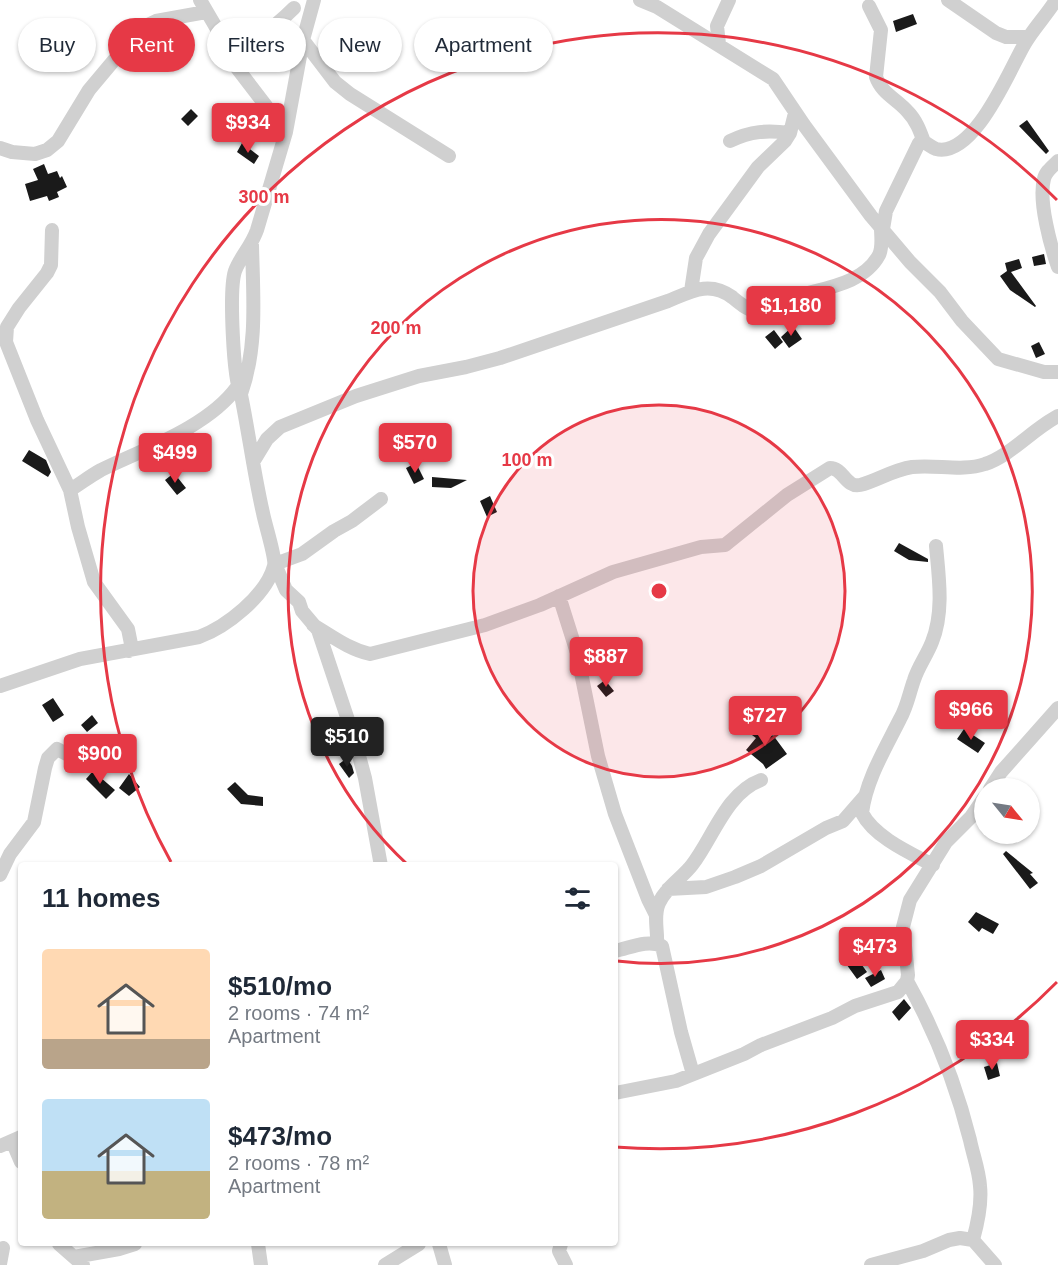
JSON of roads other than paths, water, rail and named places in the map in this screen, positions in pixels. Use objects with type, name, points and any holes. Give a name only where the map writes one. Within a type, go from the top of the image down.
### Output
[{"type":"street","points":[[306,27],[314,0]]},
{"type":"street","points":[[640,0],[657,7],[773,78],[795,112],[882,228],[998,359],[1044,372],[1058,372]]},
{"type":"street","points":[[719,44],[717,26],[729,0]]},
{"type":"street","points":[[948,0],[996,33],[1006,37],[1029,37]]},
{"type":"street","points":[[869,6],[882,30],[876,77],[882,91],[914,118],[924,142],[932,147],[943,149],[958,144],[968,137],[1002,89],[1029,37],[1056,0]]},
{"type":"street","points":[[0,148],[12,152],[35,154],[54,145],[89,90],[141,28],[202,3],[211,18]]},
{"type":"street","points":[[282,18],[291,4],[307,23]]},
{"type":"street","points":[[306,44],[335,82],[350,94],[449,156]]},
{"type":"street","points":[[240,72],[286,132]]},
{"type":"street","points":[[297,72],[286,132],[252,245],[234,273],[233,335],[239,391],[275,564],[286,590],[299,603],[302,611],[318,630],[365,778],[380,862]]},
{"type":"street","points":[[691,291],[696,258],[709,234],[758,167],[785,141],[790,133],[795,112]]},
{"type":"street","points":[[730,141],[755,131],[790,133]]},
{"type":"street","points":[[253,462],[267,439],[280,428],[310,414],[365,393],[411,379],[501,358],[700,288],[718,289],[749,309],[762,311],[860,275],[879,256],[886,211],[919,143],[924,142]]},
{"type":"street","points":[[1058,161],[1047,172],[1043,180],[1043,198],[1050,245],[1058,267]]},
{"type":"street","points":[[52,230],[51,265],[19,308],[7,327],[6,335],[11,357],[70,490],[94,582],[128,629],[131,644],[129,651]]},
{"type":"street","points":[[70,490],[99,471],[136,455],[209,414],[239,391],[247,378],[253,336],[252,245]]},
{"type":"street","points":[[313,625],[346,645],[370,654],[485,625],[613,572],[701,547],[725,545],[787,495],[830,468],[838,470],[850,483],[860,485],[895,470],[910,467],[976,466],[998,458],[1058,416]]},
{"type":"street","points":[[0,686],[80,659],[210,633],[253,601],[265,585],[275,564],[302,554],[381,499]]},
{"type":"street","points":[[933,865],[897,846],[872,827],[862,813],[864,797],[906,707],[914,678],[923,663],[934,635],[939,599],[936,546]]},
{"type":"street","points":[[559,596],[577,653],[598,756],[615,814],[656,915]]},
{"type":"street","points":[[997,778],[1058,708]]},
{"type":"street","points":[[0,875],[10,854],[34,822],[39,807],[45,768],[52,753],[57,749],[62,750],[86,764]]},
{"type":"street","points":[[657,944],[656,915],[659,903],[704,849],[722,816],[753,783],[761,780]]},
{"type":"street","points":[[669,889],[706,886],[761,866],[826,828],[843,821],[864,797]]},
{"type":"street","points":[[973,1240],[978,1220],[980,1186],[951,1074],[919,1002],[907,981],[904,917],[910,900],[946,842],[974,813]]},
{"type":"street","points":[[618,950],[641,944],[662,946],[693,1074]]},
{"type":"street","points":[[618,1092],[666,1083],[693,1074],[816,1025],[855,1006],[890,995],[903,987],[907,981]]},
{"type":"street","points":[[11,1141],[18,1155]]},
{"type":"street","points":[[871,1265],[960,1238],[973,1240],[995,1265]]},
{"type":"street","points":[[61,1246],[79,1261],[129,1246]]},
{"type":"street","points":[[258,1246],[261,1265]]},
{"type":"street","points":[[385,1265],[416,1246]]},
{"type":"street","points":[[440,1246],[445,1265]]},
{"type":"street","points":[[560,1246],[559,1251],[566,1265]]},
{"type":"street","points":[[0,1264],[3,1248]]}]
